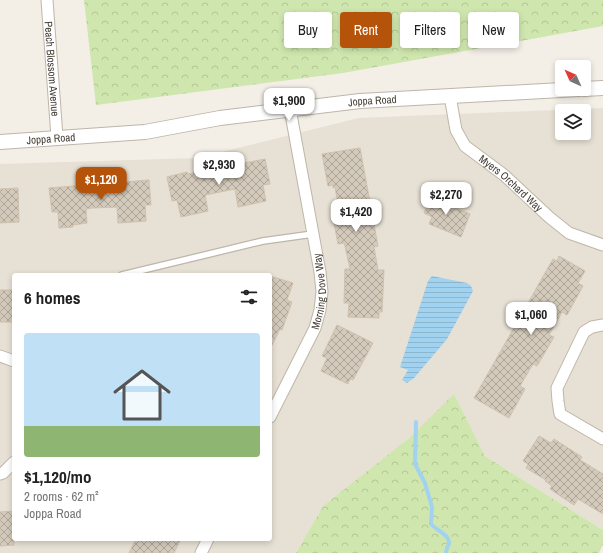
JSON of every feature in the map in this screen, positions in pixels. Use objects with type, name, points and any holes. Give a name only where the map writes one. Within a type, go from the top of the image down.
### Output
[{"type":"street","name":"Peach Blossom Avenue","points":[[47,0],[57,137]]},
{"type":"street","points":[[591,89],[603,88]]},
{"type":"street","name":"Joppa Road","points":[[0,142],[145,132],[220,118],[360,101],[555,90]]},
{"type":"street","name":"Myers Orchard Way","points":[[450,96],[456,130],[465,146],[504,175],[550,218],[569,233],[603,245]]},
{"type":"street","name":"Morning Dove Way","points":[[272,413],[315,328],[320,310],[322,292],[290,109]]},
{"type":"street","points":[[603,325],[592,327],[584,332],[557,388],[560,414],[603,440]]},
{"type":"street","points":[[0,356],[12,360]]},
{"type":"street","points":[[0,474],[12,464]]},
{"type":"street","points":[[201,553],[207,541]]},
{"type":"lane","points":[[130,273],[263,241],[313,234]]},
{"type":"shaded area","points":[[591,108],[603,108],[603,530],[485,456],[454,395],[409,438],[323,506],[296,553],[0,553],[0,164],[198,158],[359,118],[555,110],[555,140],[591,140]]},
{"type":"green space","points":[[84,0],[603,0],[603,26],[519,41],[519,12],[468,12],[468,48],[481,48],[343,73],[96,105]]},
{"type":"green space","points":[[454,394],[485,456],[603,530],[603,544],[599,553],[296,553],[323,506],[409,438]]},
{"type":"water","points":[[432,276],[467,283],[471,286],[473,291],[447,339],[414,378],[407,383],[402,380],[408,370],[400,367],[428,281]]},
{"type":"building","points":[[360,148],[378,246],[374,247],[378,270],[384,270],[382,312],[379,312],[379,318],[348,317],[349,303],[344,303],[345,269],[350,269],[344,243],[338,244],[332,212],[339,210],[335,187],[333,188],[333,185],[328,186],[322,154]]},
{"type":"building","points":[[265,159],[270,184],[263,185],[266,201],[238,207],[235,189],[205,195],[208,211],[181,217],[177,200],[172,201],[167,177],[187,172],[188,174]]},
{"type":"building","points":[[149,180],[151,205],[145,205],[146,221],[118,223],[117,207],[92,208],[86,209],[87,223],[73,225],[73,227],[59,228],[58,212],[52,212],[49,188]]},
{"type":"building","points":[[18,188],[19,222],[0,223],[0,189]]},
{"type":"building","points":[[431,195],[447,201],[445,204],[470,214],[461,237],[429,224],[432,217],[424,213]]},
{"type":"building","points":[[559,256],[585,271],[578,283],[583,286],[567,315],[562,312],[549,335],[554,337],[537,366],[533,364],[520,386],[525,389],[509,418],[474,398],[553,259],[557,261]]},
{"type":"building","points":[[272,277],[293,283],[287,300],[292,302],[282,330],[280,329],[272,345]]},
{"type":"building","points":[[0,290],[12,290],[12,322],[0,322]]},
{"type":"building","points":[[337,325],[373,343],[353,380],[350,379],[348,384],[321,371],[327,358],[322,356]]},
{"type":"building","points":[[539,436],[551,443],[554,439],[582,457],[580,460],[603,474],[603,514],[578,499],[574,505],[550,489],[552,486],[545,481],[546,480],[526,468],[528,464],[523,461]]},
{"type":"building","points":[[12,511],[12,541],[14,541],[14,545],[0,546],[0,512]]},
{"type":"building","points":[[135,541],[180,541],[174,553],[129,553]]},
{"type":"waterway","points":[[416,422],[415,464],[425,483],[432,507],[431,524],[449,540],[446,553]]}]
